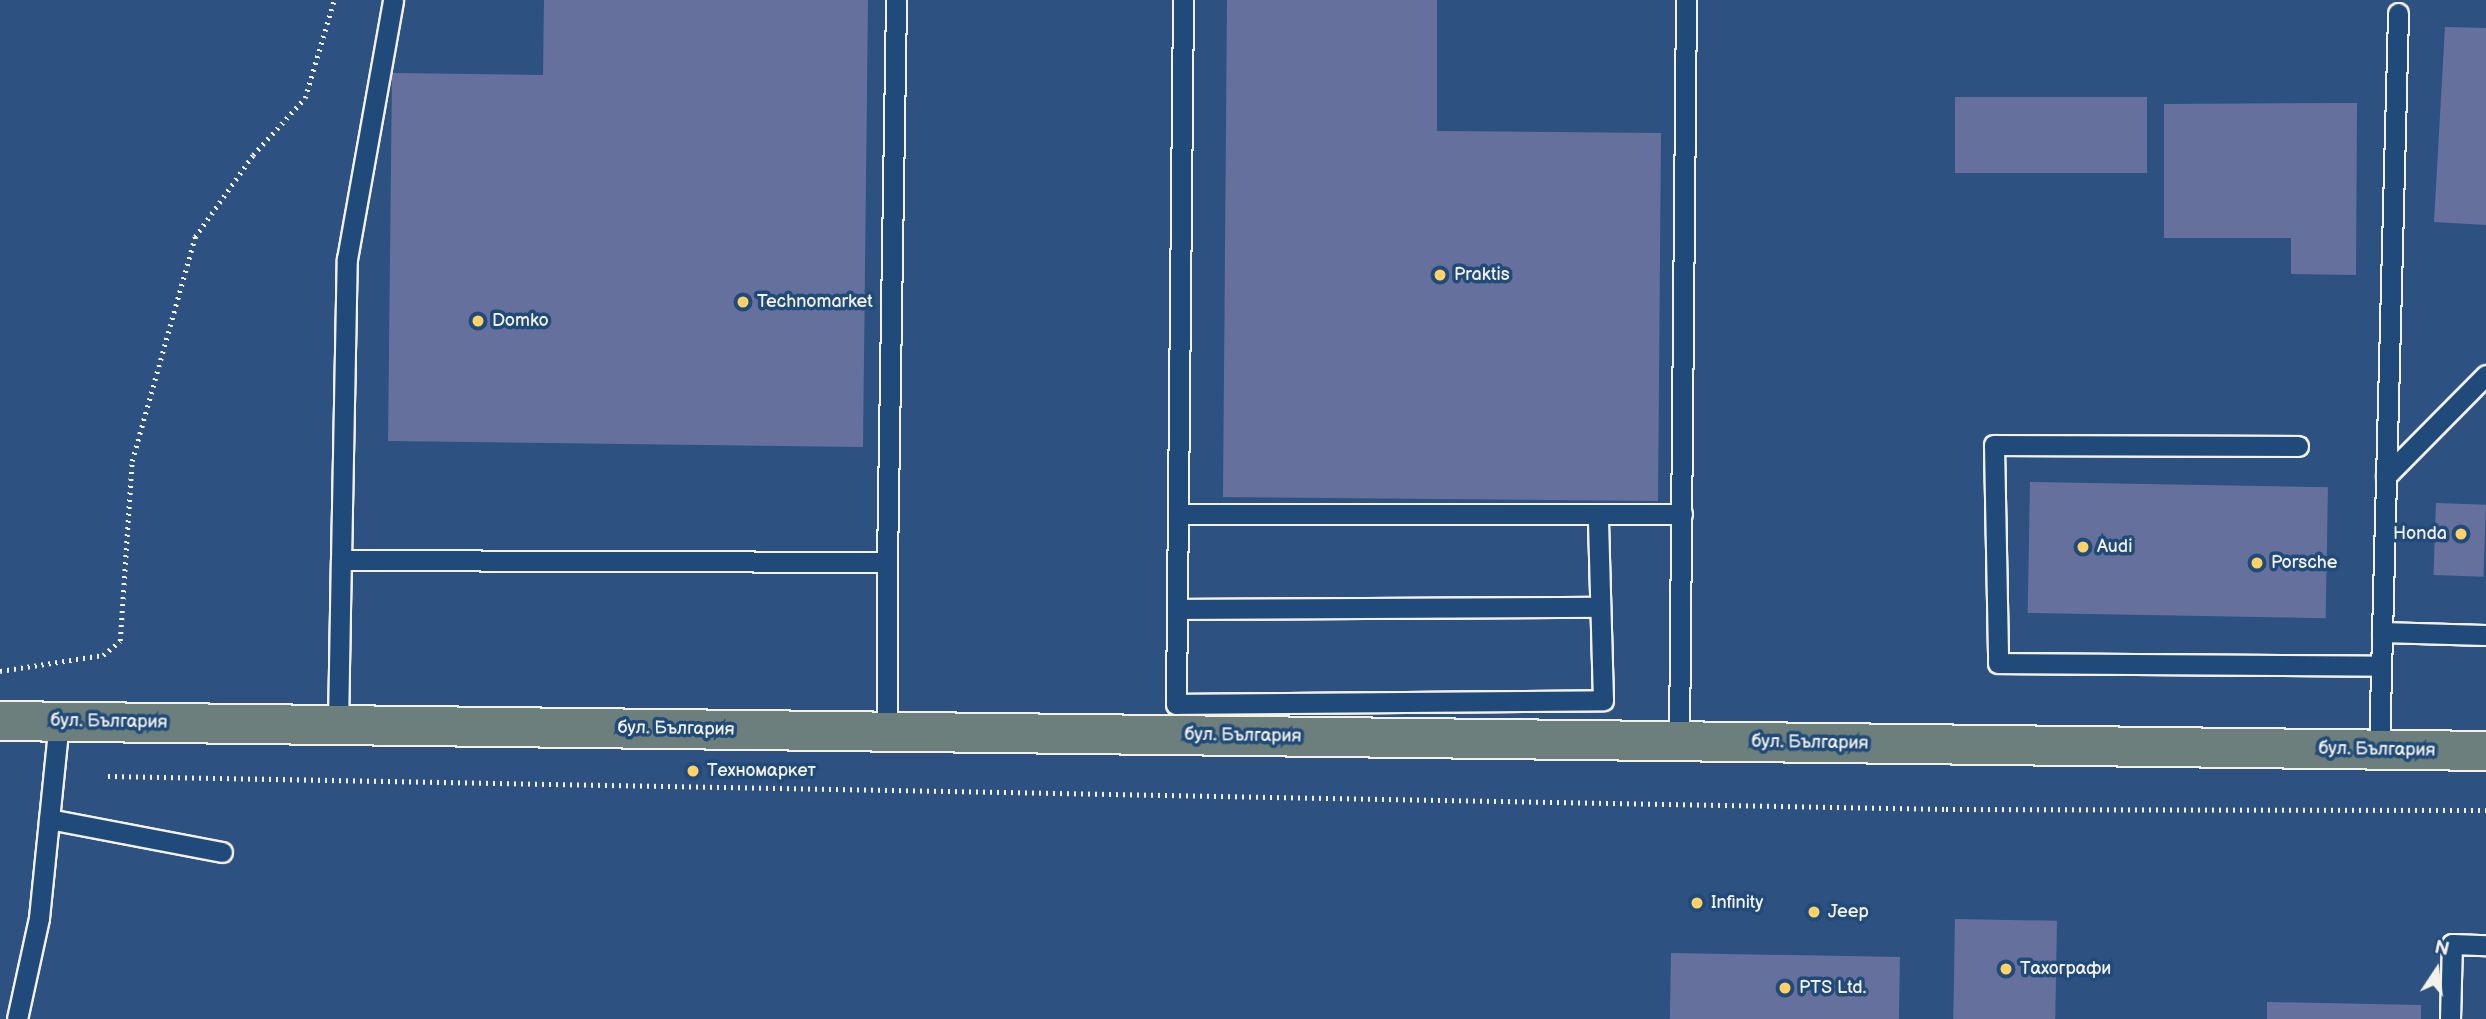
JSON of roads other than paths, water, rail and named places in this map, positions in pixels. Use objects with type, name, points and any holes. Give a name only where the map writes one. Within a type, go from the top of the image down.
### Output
[{"type":"main road","name":"бул. България","points":[[0,721],[2486,751]]},
{"type":"lane","points":[[338,725],[348,259],[393,0]]},
{"type":"lane","points":[[887,732],[896,0]]},
{"type":"lane","points":[[1184,0],[1176,704],[1603,700],[1598,516]]},
{"type":"lane","points":[[1679,741],[1686,0]]},
{"type":"lane","points":[[2379,750],[2398,13]]},
{"type":"lane","points":[[2386,476],[2486,375]]},
{"type":"lane","points":[[2298,446],[1994,445],[1997,663],[2381,666]]},
{"type":"lane","points":[[1178,514],[1682,514]]},
{"type":"lane","points":[[341,560],[887,562]]},
{"type":"lane","points":[[1178,609],[1600,607]]},
{"type":"lane","points":[[2382,632],[2486,635]]},
{"type":"lane","points":[[17,1019],[39,918],[59,722]]},
{"type":"lane","points":[[49,819],[222,852]]},
{"type":"lane","points":[[2450,1019],[2452,944],[2486,945]]},
{"type":"place","name":"Praktis","points":[[1440,275]]},
{"type":"place","name":"Technomarket","points":[[743,302]]},
{"type":"place","name":"Domko","points":[[478,321]]},
{"type":"place","name":"Honda","points":[[2461,534]]},
{"type":"place","name":"Audi","points":[[2083,547]]},
{"type":"place","name":"Porsche","points":[[2257,563]]},
{"type":"place","name":"Техномаркет","points":[[693,771]]},
{"type":"place","name":"Infinity","points":[[1697,903]]},
{"type":"place","name":"Jeep","points":[[1814,912]]},
{"type":"place","name":"Тахографи","points":[[2006,969]]},
{"type":"place","name":"PTS Ltd.","points":[[1785,988]]}]
